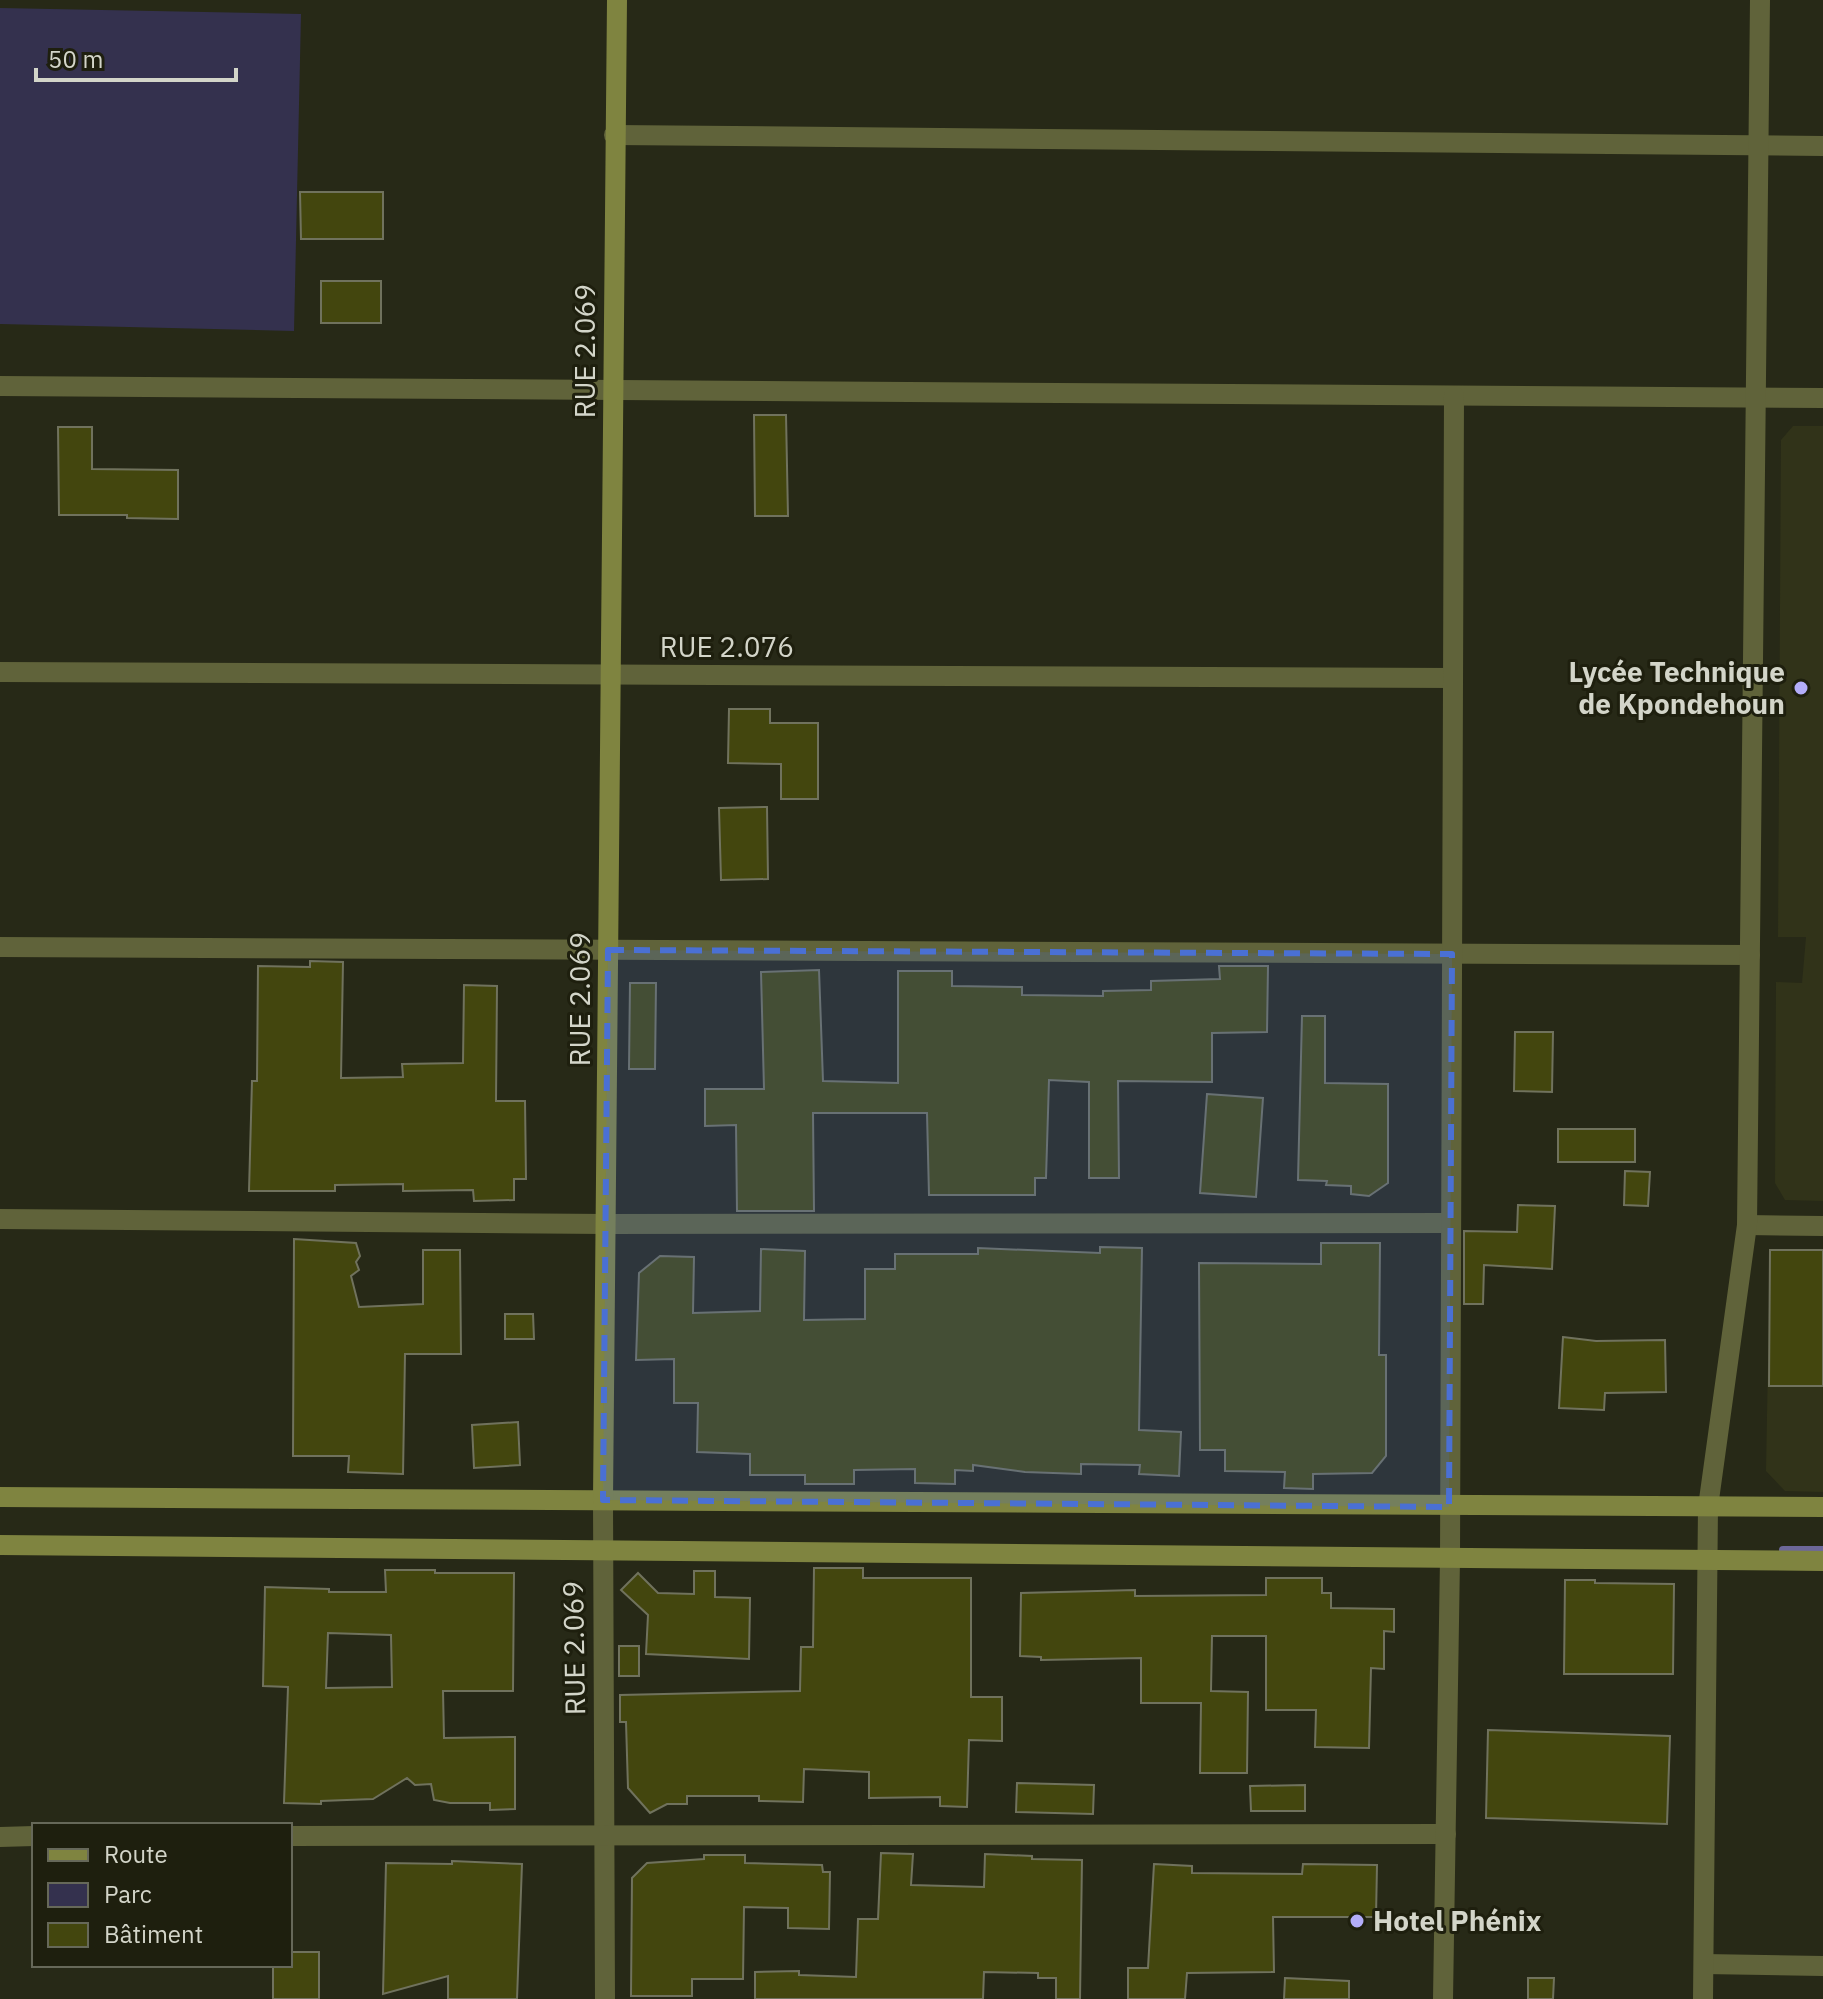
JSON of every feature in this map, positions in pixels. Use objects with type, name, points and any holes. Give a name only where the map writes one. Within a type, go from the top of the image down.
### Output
[{"type":"street","name":"RUE 2.069","points":[[605,1999],[601,1551],[617,0]]},
{"type":"street","points":[[1703,1999],[1708,1507],[1747,1225],[1760,0]]},
{"type":"street","points":[[614,135],[1823,146]]},
{"type":"street","points":[[0,386],[1823,398]]},
{"type":"street","points":[[1443,1999],[1450,1559],[1454,396]]},
{"type":"street","name":"RUE 2.076","points":[[0,672],[1453,678]]},
{"type":"street","points":[[0,947],[1750,955]]},
{"type":"street","points":[[0,1219],[606,1224],[1450,1223]]},
{"type":"street","points":[[1747,1225],[1823,1226]]},
{"type":"street","points":[[0,1497],[1823,1507]]},
{"type":"street","points":[[0,1545],[1823,1561]]},
{"type":"street","points":[[292,1836],[1446,1834]]},
{"type":"street","points":[[0,1837],[32,1836]]},
{"type":"street","points":[[1704,1964],[1823,1966]]},
{"type":"highlighted area","points":[[608,950],[1452,954],[1449,1507],[603,1500]]},
{"type":"shaded area","name":"Lycée Technique de Kpondehoun","points":[[1793,426],[1823,426],[1823,1201],[1785,1200],[1775,1183],[1776,982],[1802,983],[1806,937],[1778,937],[1781,440]]},
{"type":"shaded area","points":[[1770,1250],[1823,1250],[1823,1492],[1785,1491],[1766,1471]]},
{"type":"green space","points":[[0,8],[301,14],[294,331],[0,324]]},
{"type":"building","points":[[300,192],[383,192],[383,239],[301,239]]},
{"type":"building","points":[[321,281],[381,281],[381,323],[321,323]]},
{"type":"building","points":[[754,415],[786,415],[788,516],[755,516]]},
{"type":"building","points":[[58,427],[92,427],[92,469],[178,470],[178,519],[59,515]]},
{"type":"building","points":[[729,709],[770,709],[770,723],[818,723],[818,799],[781,799],[781,764],[728,763]]},
{"type":"building","points":[[767,807],[768,879],[721,880],[719,808]]},
{"type":"building","points":[[310,961],[343,962],[341,1078],[403,1077],[402,1064],[463,1063],[464,985],[497,986],[496,1101],[525,1101],[526,1179],[514,1179],[514,1200],[474,1201],[473,1190],[403,1191],[403,1184],[335,1185],[335,1191],[249,1191],[252,1081],[257,1081],[258,966],[310,967]]},
{"type":"building","points":[[1219,966],[1268,966],[1267,1032],[1212,1033],[1212,1082],[1118,1081],[1119,1178],[1089,1178],[1089,1082],[1049,1080],[1046,1178],[1035,1178],[1035,1195],[929,1195],[927,1113],[813,1113],[814,1211],[737,1211],[736,1125],[705,1126],[705,1089],[764,1089],[761,972],[819,970],[823,1081],[898,1083],[898,971],[952,971],[952,986],[1022,987],[1022,995],[1103,996],[1103,991],[1151,990],[1151,981],[1220,979]]},
{"type":"building","points":[[630,983],[656,983],[655,1069],[629,1069]]},
{"type":"building","points":[[1302,1016],[1325,1016],[1325,1083],[1388,1084],[1388,1183],[1369,1196],[1351,1194],[1351,1186],[1298,1180]]},
{"type":"building","points":[[1515,1032],[1553,1032],[1552,1092],[1514,1091]]},
{"type":"building","points":[[1207,1094],[1263,1098],[1256,1197],[1200,1193]]},
{"type":"building","points":[[1558,1129],[1635,1129],[1635,1162],[1558,1162]]},
{"type":"building","points":[[1625,1171],[1650,1172],[1648,1206],[1624,1205]]},
{"type":"building","points":[[1518,1205],[1555,1206],[1552,1269],[1484,1265],[1483,1304],[1464,1304],[1464,1231],[1517,1232]]},
{"type":"building","points":[[294,1239],[356,1243],[360,1256],[356,1262],[359,1270],[351,1276],[359,1307],[423,1304],[423,1250],[460,1250],[461,1354],[405,1354],[403,1474],[348,1472],[349,1456],[293,1456]]},
{"type":"building","points":[[1321,1243],[1380,1243],[1379,1355],[1386,1355],[1386,1456],[1372,1473],[1313,1474],[1313,1489],[1284,1488],[1285,1472],[1225,1471],[1225,1450],[1200,1450],[1199,1263],[1321,1264]]},
{"type":"building","points":[[1100,1247],[1142,1248],[1139,1430],[1181,1432],[1179,1476],[1139,1474],[1140,1465],[1081,1464],[1081,1474],[1025,1472],[973,1465],[973,1471],[955,1470],[955,1484],[915,1483],[915,1469],[854,1470],[854,1484],[805,1484],[805,1475],[750,1475],[750,1454],[697,1452],[698,1403],[674,1403],[674,1359],[636,1360],[639,1273],[660,1256],[694,1257],[693,1313],[760,1311],[761,1249],[805,1251],[804,1320],[865,1319],[865,1269],[895,1269],[895,1254],[978,1254],[978,1248],[1100,1253]]},
{"type":"building","points":[[1770,1250],[1823,1250],[1823,1386],[1769,1386]]},
{"type":"building","points":[[505,1314],[533,1314],[534,1339],[505,1339]]},
{"type":"building","points":[[1563,1337],[1596,1341],[1665,1340],[1666,1392],[1605,1393],[1604,1410],[1559,1408]]},
{"type":"building","points":[[518,1422],[520,1465],[474,1468],[472,1425]]},
{"type":"building","points":[[814,1568],[863,1568],[863,1578],[971,1578],[971,1697],[1002,1697],[1002,1741],[969,1740],[967,1807],[940,1806],[940,1797],[869,1798],[869,1772],[804,1769],[803,1802],[759,1801],[759,1796],[687,1796],[687,1804],[667,1804],[650,1813],[628,1788],[626,1722],[620,1722],[620,1695],[800,1691],[801,1647],[813,1647]]},
{"type":"building","points":[[385,1570],[514,1573],[513,1691],[443,1691],[444,1738],[515,1737],[515,1809],[490,1810],[490,1803],[434,1800],[431,1784],[415,1785],[407,1778],[373,1799],[321,1801],[321,1804],[284,1803],[288,1687],[263,1686],[265,1587],[386,1592]],"holes":[[[328,1633],[391,1635],[392,1687],[326,1688]]]},
{"type":"building","points":[[694,1571],[715,1571],[715,1597],[750,1598],[749,1659],[646,1654],[648,1615],[621,1590],[638,1573],[658,1593],[694,1594]]},
{"type":"building","points":[[1266,1578],[1322,1578],[1322,1593],[1331,1593],[1331,1608],[1394,1609],[1394,1632],[1384,1631],[1384,1669],[1371,1668],[1369,1748],[1315,1747],[1316,1710],[1266,1710],[1266,1636],[1212,1636],[1211,1691],[1248,1692],[1247,1773],[1200,1773],[1201,1703],[1141,1703],[1141,1658],[1041,1660],[1041,1657],[1020,1656],[1021,1593],[1135,1590],[1135,1596],[1266,1595]]},
{"type":"building","points":[[1565,1580],[1674,1584],[1673,1674],[1564,1674]]},
{"type":"building","points":[[619,1646],[639,1646],[639,1676],[619,1676]]},
{"type":"building","points":[[1488,1730],[1670,1736],[1667,1824],[1486,1818]]},
{"type":"building","points":[[1017,1783],[1094,1785],[1093,1814],[1016,1812]]},
{"type":"building","points":[[1305,1785],[1305,1811],[1251,1811],[1250,1786]]},
{"type":"building","points":[[881,1853],[913,1854],[911,1885],[984,1887],[985,1854],[1082,1860],[1080,1999],[1056,1999],[1056,1978],[1038,1978],[1038,1973],[984,1972],[983,1999],[755,1999],[755,1972],[799,1971],[799,1975],[856,1977],[858,1919],[878,1919]]},
{"type":"building","points":[[704,1855],[745,1855],[745,1863],[822,1865],[823,1872],[830,1872],[829,1929],[788,1928],[788,1908],[744,1907],[743,1979],[692,1979],[692,1996],[631,1996],[632,1878],[647,1863],[704,1859]]},
{"type":"building","points":[[452,1861],[522,1864],[517,1999],[448,1999],[448,1976],[383,1994],[386,1863],[452,1864]]},
{"type":"building","points":[[1154,1864],[1192,1866],[1192,1873],[1302,1874],[1303,1864],[1377,1865],[1376,1917],[1273,1917],[1274,1972],[1187,1973],[1185,1999],[1128,1999],[1128,1968],[1148,1968]]},
{"type":"building","points":[[292,1952],[319,1952],[319,1999],[273,1999],[273,1967],[292,1967]]},
{"type":"building","points":[[1285,1978],[1349,1981],[1349,1999],[1284,1999]]},
{"type":"building","points":[[1528,1978],[1554,1978],[1553,1999],[1528,1999]]},
{"type":"waterway","points":[[1783,1550],[1823,1550]]},
{"type":"place","name":"Lycée Technique de Kpondehoun","points":[[1801,688]]},
{"type":"place","name":"Hotel Phénix","points":[[1357,1921]]}]
